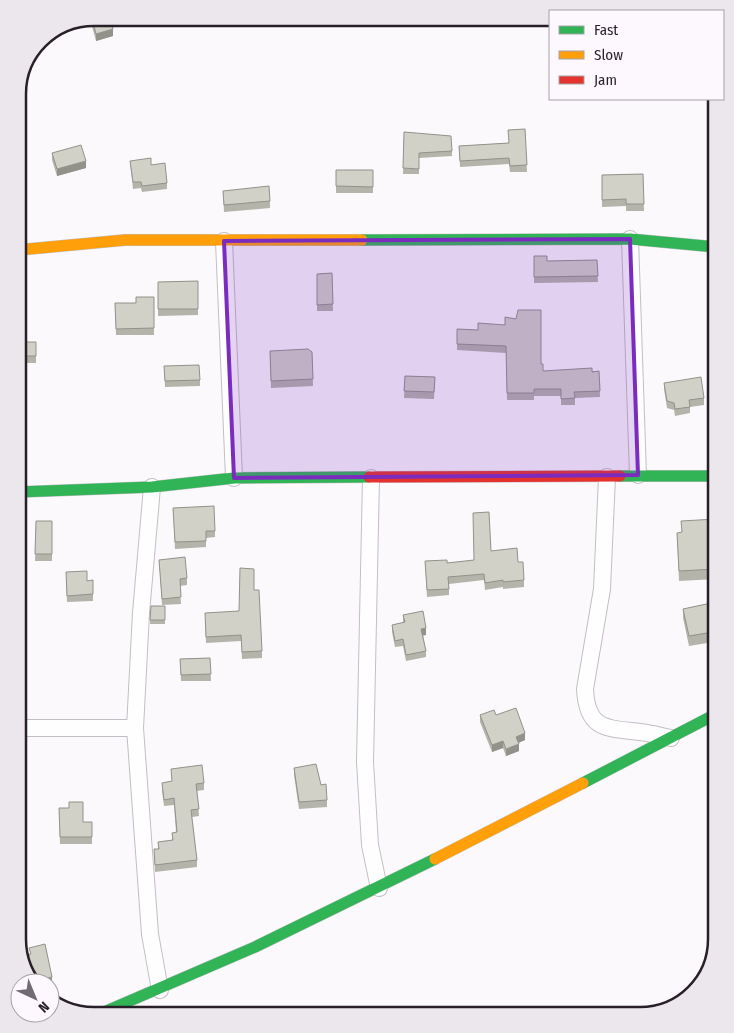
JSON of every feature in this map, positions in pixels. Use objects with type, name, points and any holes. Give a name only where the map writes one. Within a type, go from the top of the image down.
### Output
[{"type":"street","points":[[630,239],[638,476]]},
{"type":"street","points":[[26,249],[125,240],[630,239],[708,246]]},
{"type":"street","points":[[224,241],[234,478]]},
{"type":"street","points":[[26,492],[152,487],[234,478],[708,476]]},
{"type":"street","points":[[607,477],[602,589],[585,689],[586,701],[591,717],[602,727],[671,738]]},
{"type":"street","points":[[371,478],[365,762],[370,845],[379,888]]},
{"type":"street","points":[[152,487],[141,613],[135,728],[150,934],[160,990]]},
{"type":"street","points":[[117,1007],[160,990],[379,888],[708,718]]},
{"type":"street","points":[[26,728],[135,728]]},
{"type":"highlighted area","points":[[630,239],[638,475],[234,478],[224,241]]},
{"type":"building","points":[[94,26],[112,26],[113,29],[96,34]]},
{"type":"building","points":[[525,129],[527,165],[510,166],[509,158],[460,161],[459,146],[509,143],[508,130]]},
{"type":"building","points":[[404,132],[451,136],[452,151],[419,153],[419,169],[403,168]]},
{"type":"building","points":[[81,145],[86,161],[57,169],[52,153]]},
{"type":"building","points":[[151,158],[151,165],[165,163],[167,183],[142,186],[141,182],[133,182],[130,161]]},
{"type":"building","points":[[336,170],[373,170],[373,187],[336,186]]},
{"type":"building","points":[[643,174],[644,204],[626,204],[626,199],[602,200],[602,175]]},
{"type":"building","points":[[269,186],[270,201],[224,205],[223,191]]},
{"type":"building","points":[[534,256],[547,256],[547,261],[597,260],[598,276],[534,277]]},
{"type":"building","points":[[332,273],[333,304],[317,305],[317,274]]},
{"type":"building","points":[[198,281],[198,309],[158,309],[158,282]]},
{"type":"building","points":[[136,297],[154,297],[154,328],[116,329],[115,303],[136,303]]},
{"type":"building","points":[[518,310],[541,310],[541,364],[543,364],[543,371],[592,368],[592,372],[599,371],[600,391],[574,392],[575,398],[561,399],[561,389],[534,389],[534,393],[507,393],[506,346],[457,344],[457,329],[478,330],[478,323],[505,325],[505,317],[516,319]]},
{"type":"building","points":[[26,342],[36,342],[36,356],[26,356]]},
{"type":"building","points":[[308,349],[312,352],[313,379],[271,381],[270,351]]},
{"type":"building","points":[[199,365],[200,380],[165,381],[164,366]]},
{"type":"building","points":[[405,376],[435,377],[434,392],[404,391]]},
{"type":"building","points":[[701,377],[704,398],[689,400],[690,407],[675,409],[674,403],[667,401],[664,383]]},
{"type":"building","points":[[214,506],[215,531],[206,531],[206,541],[175,542],[173,508]]},
{"type":"building","points":[[489,512],[491,551],[517,548],[518,562],[523,562],[524,580],[503,582],[503,580],[485,583],[484,574],[448,577],[449,589],[427,590],[425,561],[447,560],[447,563],[474,560],[473,513]]},
{"type":"building","points":[[708,519],[708,569],[679,571],[677,533],[682,532],[681,521]]},
{"type":"building","points":[[36,521],[52,521],[52,554],[35,554]]},
{"type":"building","points":[[185,557],[187,578],[180,579],[181,597],[162,599],[159,560]]},
{"type":"building","points":[[240,568],[254,569],[254,590],[259,590],[262,651],[242,652],[241,635],[206,637],[205,613],[239,611]]},
{"type":"building","points":[[87,571],[87,581],[93,580],[93,594],[67,596],[66,572]]},
{"type":"building","points":[[708,604],[708,637],[707,633],[689,636],[683,609]]},
{"type":"building","points":[[151,606],[165,606],[165,620],[150,620]]},
{"type":"building","points":[[423,611],[426,628],[421,629],[426,651],[406,655],[403,639],[395,641],[392,625],[405,622],[403,615]]},
{"type":"building","points":[[210,658],[211,674],[181,675],[180,659]]},
{"type":"building","points":[[516,708],[525,733],[516,737],[519,744],[506,749],[503,741],[492,745],[480,715],[494,710],[496,715]]},
{"type":"building","points":[[316,764],[321,785],[326,784],[327,800],[299,802],[294,768]]},
{"type":"building","points":[[202,765],[204,783],[196,784],[199,809],[191,810],[197,860],[155,865],[154,849],[159,849],[158,842],[173,840],[172,833],[177,832],[174,798],[164,800],[162,783],[172,781],[171,769]]},
{"type":"building","points":[[69,802],[83,802],[83,822],[92,822],[92,837],[60,837],[59,808],[69,808]]},
{"type":"building","points":[[45,944],[51,973],[35,973],[29,955],[31,954],[29,948]]},
{"type":"traffic: fast","points":[[362,240],[630,239],[708,246]]},
{"type":"traffic: fast","points":[[620,476],[708,476]]},
{"type":"traffic: fast","points":[[26,492],[152,487],[234,478],[369,477]]},
{"type":"traffic: fast","points":[[583,783],[708,718]]},
{"type":"traffic: fast","points":[[116,1007],[255,947],[435,859]]},
{"type":"traffic: slow","points":[[26,249],[125,240],[362,240]]},
{"type":"traffic: slow","points":[[435,859],[583,783]]},
{"type":"traffic: jam","points":[[369,477],[620,476]]}]
